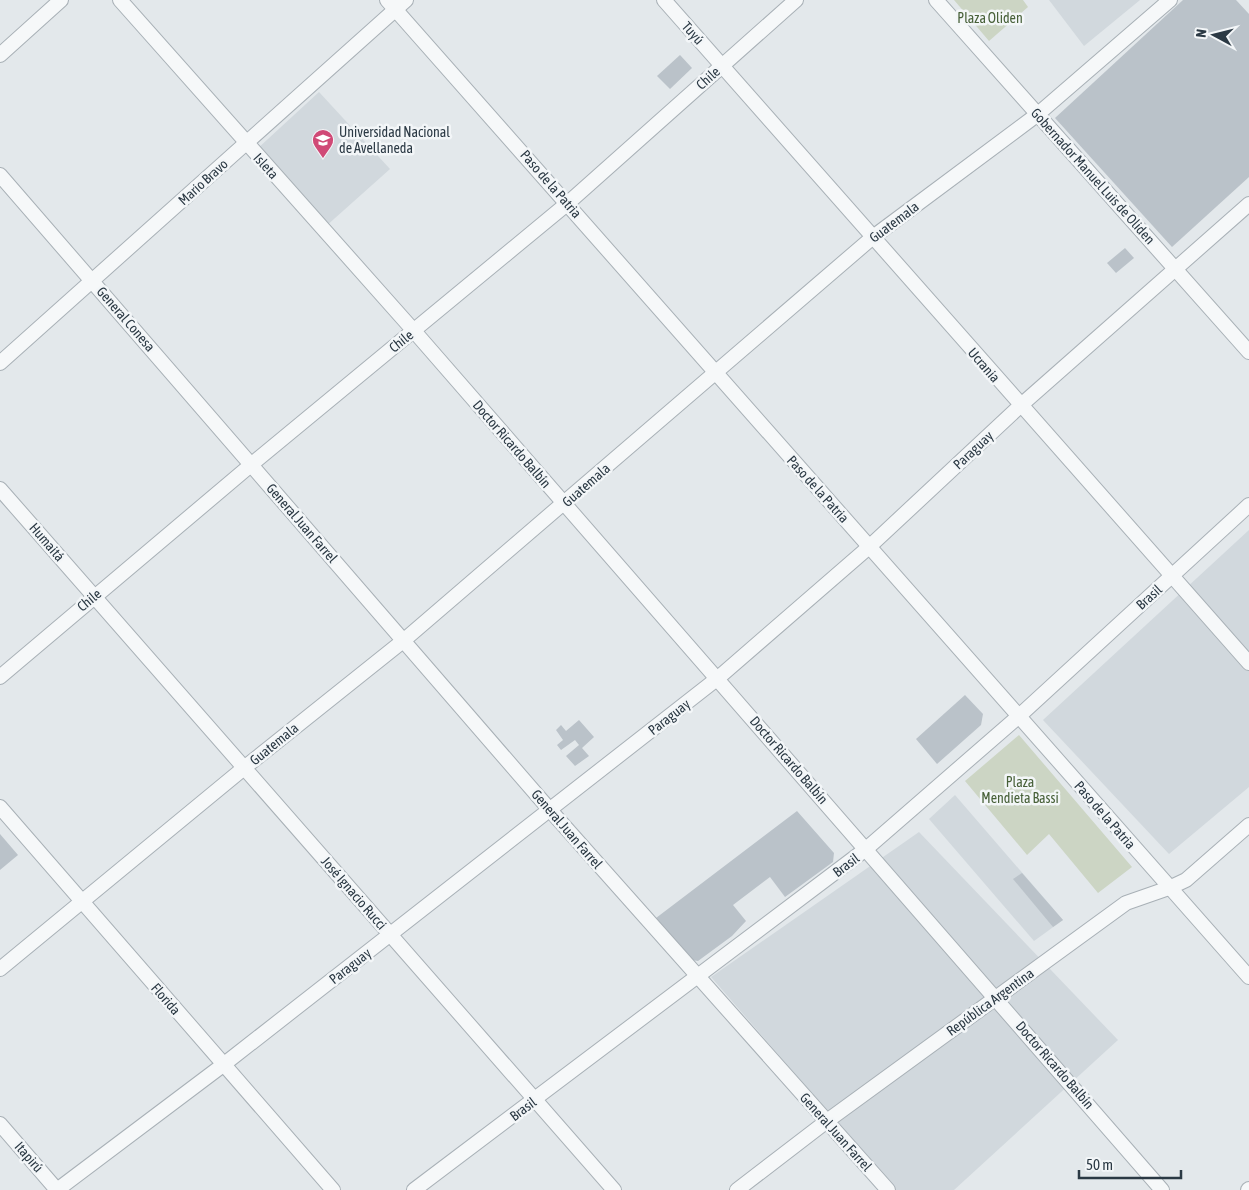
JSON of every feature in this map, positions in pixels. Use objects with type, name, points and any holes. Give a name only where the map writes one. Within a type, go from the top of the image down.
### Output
[{"type":"street","points":[[0,55],[61,0]]},
{"type":"street","name":"Isleta","points":[[120,0],[245,143],[414,331]]},
{"type":"street","name":"Tuyú","points":[[664,0],[722,65]]},
{"type":"street","name":"Chile","points":[[0,677],[252,464],[568,203],[796,0]]},
{"type":"street","name":"Gobernador Manuel Luis de Oliden","points":[[936,0],[1249,352]]},
{"type":"street","name":"Guatemala","points":[[0,969],[244,768],[403,641],[872,237],[1038,114],[1170,0]]},
{"type":"street","name":"Mario Bravo","points":[[0,363],[245,143],[396,3]]},
{"type":"street","name":"Paso de la Patria","points":[[396,3],[714,373],[1249,977]]},
{"type":"street","name":"Ucrania","points":[[722,65],[1020,406],[1249,663]]},
{"type":"street","name":"General Conesa","points":[[0,175],[252,464]]},
{"type":"street","name":"Paraguay","points":[[57,1190],[223,1065],[718,678],[869,547],[1020,406],[1249,204]]},
{"type":"street","name":"Doctor Ricardo Balbín","points":[[414,331],[1162,1190]]},
{"type":"street","name":"General Juan Farrel","points":[[252,464],[550,810],[888,1190]]},
{"type":"street","name":"Humaitá","points":[[0,489],[94,596]]},
{"type":"street","name":"Brasil","points":[[414,1190],[698,978],[866,849],[1018,716],[1249,505]]},
{"type":"street","name":"José Ignacio Rucci","points":[[94,596],[614,1190]]},
{"type":"street","name":"Florida","points":[[0,807],[333,1190]]},
{"type":"street","name":"República Argentina","points":[[736,1190],[827,1121],[1126,903],[1169,888],[1197,872],[1249,825]]},
{"type":"street","name":"Itapirú","points":[[0,1124],[57,1190]]},
{"type":"shaded area","points":[[1049,0],[1140,0],[1084,46]]},
{"type":"shaded area","name":"Universidad Nacional de Avellaneda","points":[[319,92],[390,169],[325,227],[256,150]]},
{"type":"shaded area","points":[[1249,530],[1249,787],[1169,854],[1043,720]]},
{"type":"shaded area","points":[[955,795],[1063,920],[1034,941],[929,819]]},
{"type":"shaded area","points":[[919,832],[1118,1040],[954,1190],[896,1190],[711,977]]},
{"type":"green space","name":"Plaza Oliden","points":[[954,0],[1023,0],[1028,7],[989,41]]},
{"type":"green space","name":"Plaza Mendieta Bassi","points":[[1019,735],[1132,867],[1098,893],[1049,834],[1027,855],[965,781]]},
{"type":"building","points":[[1183,0],[1236,0],[1249,14],[1249,177],[1172,247],[1055,118]]},
{"type":"building","points":[[680,55],[692,68],[670,89],[657,76]]},
{"type":"building","points":[[1125,248],[1134,258],[1116,273],[1107,263]]},
{"type":"building","points":[[965,695],[983,714],[981,725],[937,764],[916,739]]},
{"type":"building","points":[[579,720],[594,737],[582,748],[589,756],[575,766],[566,756],[579,745],[575,740],[561,750],[557,745],[563,740],[556,730],[561,725],[566,731]]},
{"type":"building","points":[[797,811],[834,853],[833,862],[785,897],[770,877],[733,905],[746,921],[732,936],[698,961],[692,960],[656,918]]},
{"type":"building","points":[[0,834],[18,855],[0,870]]},
{"type":"building","points":[[1022,873],[1063,920],[1053,927],[1013,879]]},
{"type":"place","name":"Universidad Nacional de Avellaneda","points":[[323,159]]}]
